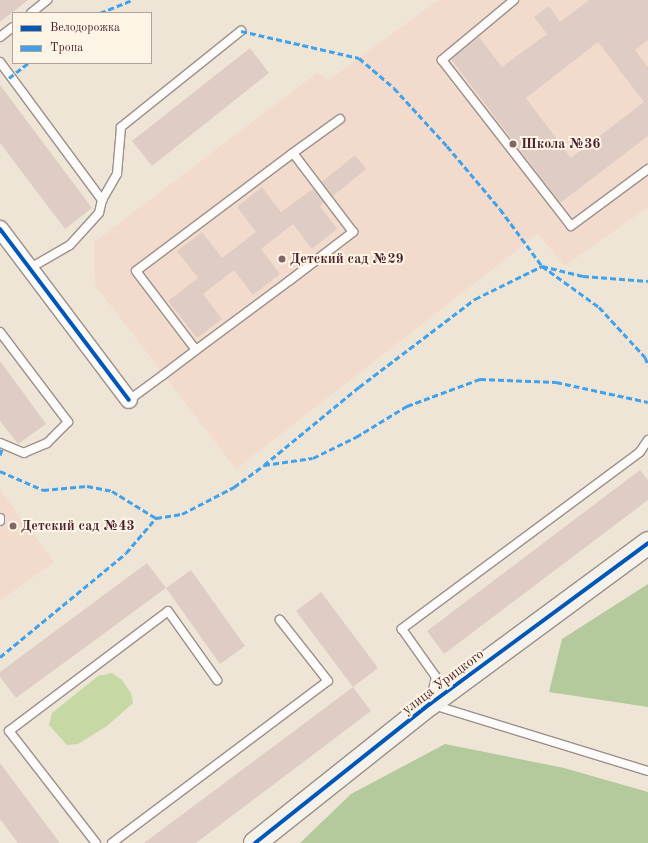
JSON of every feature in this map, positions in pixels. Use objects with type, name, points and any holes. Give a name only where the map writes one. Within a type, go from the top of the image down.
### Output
[{"type":"street","points":[[0,229],[129,400]]},
{"type":"street","name":"улица Урицкого","points":[[255,843],[430,704],[648,543]]},
{"type":"lane","points":[[32,12],[47,0]]},
{"type":"lane","points":[[514,0],[442,60],[571,226],[648,169]]},
{"type":"lane","points":[[0,37],[12,28]]},
{"type":"lane","points":[[30,268],[70,245],[99,213],[102,200],[117,174],[121,127],[241,31]]},
{"type":"lane","points":[[0,62],[102,200]]},
{"type":"lane","points":[[196,350],[136,271],[340,119]]},
{"type":"lane","points":[[129,400],[353,232],[294,153]]},
{"type":"lane","points":[[0,332],[68,422],[47,443],[24,453],[0,443]]},
{"type":"lane","points":[[648,440],[640,452],[402,630],[436,677],[430,704],[648,771]]},
{"type":"lane","points":[[96,843],[9,730],[168,611],[217,680]]},
{"type":"lane","points":[[112,843],[328,681],[280,620]]},
{"type":"shaded area","points":[[438,0],[648,0],[648,207],[565,266],[538,234],[236,469],[95,285],[94,242],[317,73],[329,80]]},
{"type":"shaded area","name":"Детский сад №43","points":[[0,490],[54,562],[0,601]]},
{"type":"green space","points":[[648,584],[648,707],[549,692],[562,639]]},
{"type":"green space","points":[[112,673],[122,680],[131,693],[133,703],[107,726],[78,744],[67,745],[49,725],[52,713],[98,676]]},
{"type":"green space","points":[[445,744],[564,768],[648,792],[648,843],[300,843],[351,794]]},
{"type":"building","points":[[0,0],[28,0],[12,12],[0,22]]},
{"type":"building","points":[[589,0],[648,0],[648,40],[635,50],[648,67],[648,136],[560,203],[451,59],[479,37],[502,67],[547,34],[534,17],[549,6],[560,22]],"holes":[[[598,42],[644,102],[571,158],[526,98]]]},
{"type":"building","points":[[250,48],[269,73],[152,166],[132,141]]},
{"type":"building","points":[[0,85],[92,208],[65,229],[0,143]]},
{"type":"building","points":[[355,155],[366,169],[333,196],[322,182]]},
{"type":"building","points":[[262,187],[281,212],[313,189],[324,203],[320,206],[337,229],[312,249],[293,224],[261,249],[280,274],[253,295],[234,270],[203,294],[222,319],[197,338],[168,301],[198,278],[177,251],[202,232],[222,258],[256,232],[237,207]]},
{"type":"building","points":[[0,361],[46,424],[18,444],[0,421]]},
{"type":"building","points":[[640,470],[648,480],[648,500],[444,654],[427,631]]},
{"type":"building","points":[[147,563],[166,588],[16,698],[0,677],[0,672]]},
{"type":"building","points":[[191,570],[245,646],[220,664],[166,588]]},
{"type":"building","points":[[321,592],[378,668],[353,687],[296,611]]},
{"type":"building","points":[[353,687],[371,711],[196,843],[144,843]]},
{"type":"building","points":[[0,763],[60,843],[18,843],[0,819]]},
{"type":"marked path","points":[[102,12],[132,0]]},
{"type":"marked path","points":[[241,31],[359,58],[394,88],[447,146],[500,209],[542,266],[599,307],[645,357],[648,365]]},
{"type":"marked path","points":[[9,78],[27,64]]},
{"type":"marked path","points":[[264,465],[359,387],[475,299],[542,266],[583,276],[648,281]]},
{"type":"marked path","points":[[0,657],[126,553],[156,518],[182,514],[234,487],[264,465],[313,458],[356,437],[407,406],[480,379],[556,382],[648,402]]},
{"type":"marked path","points":[[0,455],[3,446]]},
{"type":"marked path","points":[[0,471],[43,490],[87,486],[112,491],[156,518]]},
{"type":"cycle path","points":[[0,229],[129,400]]},
{"type":"cycle path","points":[[255,843],[430,704],[648,543]]},
{"type":"place","name":"Школа №36","points":[[513,144]]},
{"type":"place","name":"Детский сад №29","points":[[282,259]]},
{"type":"place","name":"Детский сад №43","points":[[13,526]]}]
